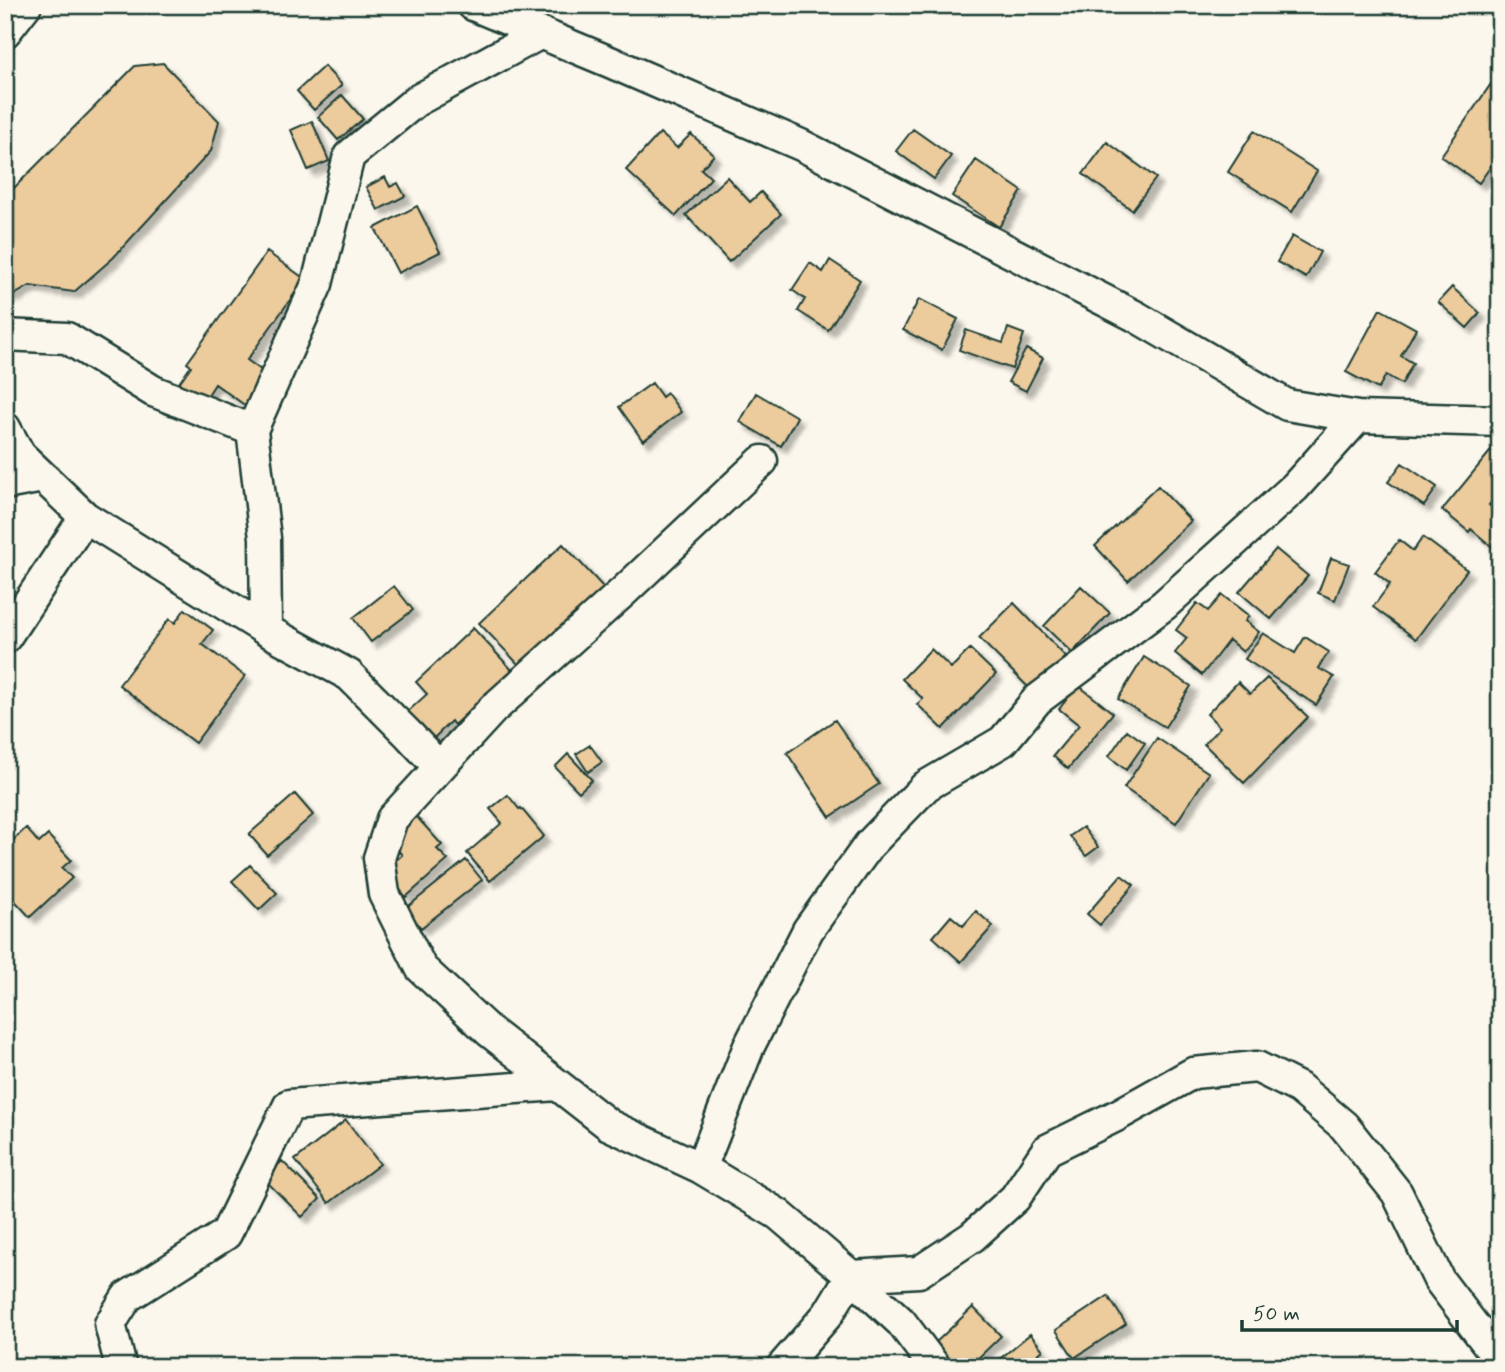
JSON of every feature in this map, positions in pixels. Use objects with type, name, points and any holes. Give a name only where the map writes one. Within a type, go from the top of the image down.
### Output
[{"type":"street","points":[[5,32],[26,5]]},
{"type":"street","points":[[473,5],[801,145],[1135,316],[1287,405],[1359,417],[1500,421]]},
{"type":"street","points":[[266,630],[265,538],[252,430],[317,284],[349,156],[416,101],[541,33]]},
{"type":"street","points":[[5,335],[67,338],[153,391],[252,430]]},
{"type":"street","points":[[701,1168],[749,1046],[808,930],[869,845],[926,786],[1003,741],[1037,700],[1164,605],[1295,487],[1359,417]]},
{"type":"street","points":[[5,428],[20,455],[85,517],[266,630],[349,675],[439,767]]},
{"type":"street","points":[[762,461],[493,709],[392,819],[379,858],[384,894],[421,968],[490,1032],[609,1125],[701,1168],[778,1214],[901,1322],[935,1367]]},
{"type":"street","points":[[5,484],[43,477]]},
{"type":"street","points":[[5,638],[85,517]]},
{"type":"street","points":[[851,1276],[919,1272],[972,1237],[1016,1198],[1046,1150],[1118,1115],[1193,1073],[1257,1067],[1299,1088],[1344,1126],[1397,1193],[1439,1280],[1493,1351]]},
{"type":"street","points":[[121,1367],[110,1324],[127,1297],[226,1234],[289,1105],[557,1084]]},
{"type":"street","points":[[782,1367],[828,1314],[851,1276]]},
{"type":"building","points":[[163,63],[219,121],[211,151],[113,258],[74,292],[30,286],[12,296],[5,291],[5,197],[135,66]]},
{"type":"building","points":[[324,66],[342,85],[314,110],[297,91]]},
{"type":"building","points":[[1491,84],[1500,90],[1500,153],[1479,183],[1441,156]]},
{"type":"building","points":[[342,95],[363,119],[338,140],[318,117]]},
{"type":"building","points":[[312,121],[329,161],[308,170],[291,130]]},
{"type":"building","points":[[913,129],[951,156],[934,179],[896,151]]},
{"type":"building","points":[[1254,131],[1317,171],[1292,212],[1228,172]]},
{"type":"building","points":[[660,133],[677,148],[691,134],[714,155],[701,169],[711,178],[676,216],[626,170]]},
{"type":"building","points":[[1107,142],[1156,178],[1132,210],[1083,174]]},
{"type":"building","points":[[976,160],[1022,191],[999,227],[952,196]]},
{"type":"building","points":[[385,177],[390,187],[398,183],[405,196],[378,210],[366,187]]},
{"type":"building","points":[[727,177],[750,202],[761,192],[781,214],[729,262],[686,215]]},
{"type":"building","points":[[417,206],[440,252],[398,273],[375,228]]},
{"type":"building","points":[[1292,236],[1320,252],[1306,278],[1277,262]]},
{"type":"building","points":[[267,252],[305,279],[247,360],[268,375],[246,406],[215,384],[204,401],[179,383],[191,366],[187,363]]},
{"type":"building","points":[[830,260],[860,280],[828,330],[798,311],[805,299],[792,290],[810,263],[823,272]]},
{"type":"building","points":[[1452,287],[1480,313],[1467,328],[1438,302]]},
{"type":"building","points":[[919,299],[958,319],[942,350],[903,330]]},
{"type":"building","points":[[1380,309],[1416,329],[1401,356],[1413,363],[1402,384],[1386,375],[1378,389],[1346,372]]},
{"type":"building","points":[[1008,328],[1024,334],[1012,369],[959,350],[966,330],[1003,343]]},
{"type":"building","points":[[1026,349],[1043,358],[1026,391],[1008,382]]},
{"type":"building","points":[[652,383],[662,397],[667,393],[681,412],[643,441],[619,407]]},
{"type":"building","points":[[756,393],[797,417],[781,446],[740,422]]},
{"type":"building","points":[[1494,447],[1500,452],[1500,493],[1489,505],[1500,515],[1500,548],[1497,551],[1442,510]]},
{"type":"building","points":[[1402,463],[1437,487],[1424,506],[1388,482]]},
{"type":"building","points":[[1158,486],[1191,521],[1128,581],[1095,546]]},
{"type":"building","points":[[1423,537],[1467,570],[1416,639],[1373,607],[1390,584],[1375,572],[1399,540],[1413,551]]},
{"type":"building","points":[[563,544],[604,588],[521,667],[479,623]]},
{"type":"building","points":[[1276,549],[1308,576],[1271,619],[1239,592]]},
{"type":"building","points":[[1331,558],[1349,564],[1335,600],[1318,593]]},
{"type":"building","points":[[394,586],[413,610],[371,642],[353,618]]},
{"type":"building","points":[[1081,586],[1110,613],[1072,653],[1044,626]]},
{"type":"building","points":[[1222,595],[1249,616],[1245,621],[1259,632],[1243,652],[1229,640],[1202,675],[1175,653],[1187,638],[1176,630],[1197,603],[1208,611]]},
{"type":"building","points":[[1014,603],[1066,657],[1032,691],[979,638]]},
{"type":"building","points":[[185,609],[213,630],[202,644],[245,676],[195,743],[119,685],[169,619],[175,623]]},
{"type":"building","points":[[473,628],[512,670],[454,725],[451,721],[430,742],[404,715],[427,694],[416,682]]},
{"type":"building","points":[[1263,633],[1295,653],[1305,637],[1329,652],[1318,668],[1334,677],[1316,705],[1245,659]]},
{"type":"building","points":[[931,649],[951,668],[970,649],[996,674],[943,729],[917,704],[923,699],[902,679]]},
{"type":"building","points":[[1144,657],[1191,686],[1165,727],[1118,699]]},
{"type":"building","points":[[1267,678],[1308,717],[1244,783],[1204,744],[1220,727],[1207,714],[1238,682],[1250,694]]},
{"type":"building","points":[[1078,685],[1113,713],[1068,769],[1053,756],[1079,725],[1059,709]]},
{"type":"building","points":[[835,720],[879,784],[830,817],[787,753]]},
{"type":"building","points":[[1127,730],[1145,743],[1126,770],[1109,756]]},
{"type":"building","points":[[1157,738],[1209,773],[1176,823],[1124,788]]},
{"type":"building","points":[[590,745],[602,762],[588,772],[576,754]]},
{"type":"building","points":[[568,754],[592,780],[579,792],[555,767]]},
{"type":"building","points":[[295,794],[313,815],[267,855],[249,834]]},
{"type":"building","points":[[508,795],[544,836],[490,881],[467,853],[502,823],[490,809]]},
{"type":"building","points":[[416,816],[442,845],[437,849],[448,860],[406,897],[384,871],[402,855],[389,840]]},
{"type":"building","points":[[1083,827],[1098,847],[1086,856],[1070,836]]},
{"type":"building","points":[[26,828],[39,843],[48,835],[71,860],[62,868],[72,878],[30,917],[5,890],[5,848]]},
{"type":"building","points":[[466,860],[482,880],[421,928],[405,909]]},
{"type":"building","points":[[250,865],[277,893],[259,910],[232,881]]},
{"type":"building","points":[[1121,875],[1134,885],[1100,925],[1087,914]]},
{"type":"building","points":[[976,911],[993,926],[961,962],[933,937],[951,916],[963,926]]},
{"type":"building","points":[[346,1120],[380,1164],[329,1203],[295,1160]]},
{"type":"building","points":[[282,1161],[320,1199],[302,1217],[264,1179]]},
{"type":"building","points":[[1108,1296],[1126,1324],[1074,1358],[1056,1330]]},
{"type":"building","points":[[973,1307],[1001,1336],[969,1367],[952,1367],[932,1346]]},
{"type":"building","points":[[1030,1334],[1043,1350],[1022,1367],[1000,1367],[996,1362]]}]
